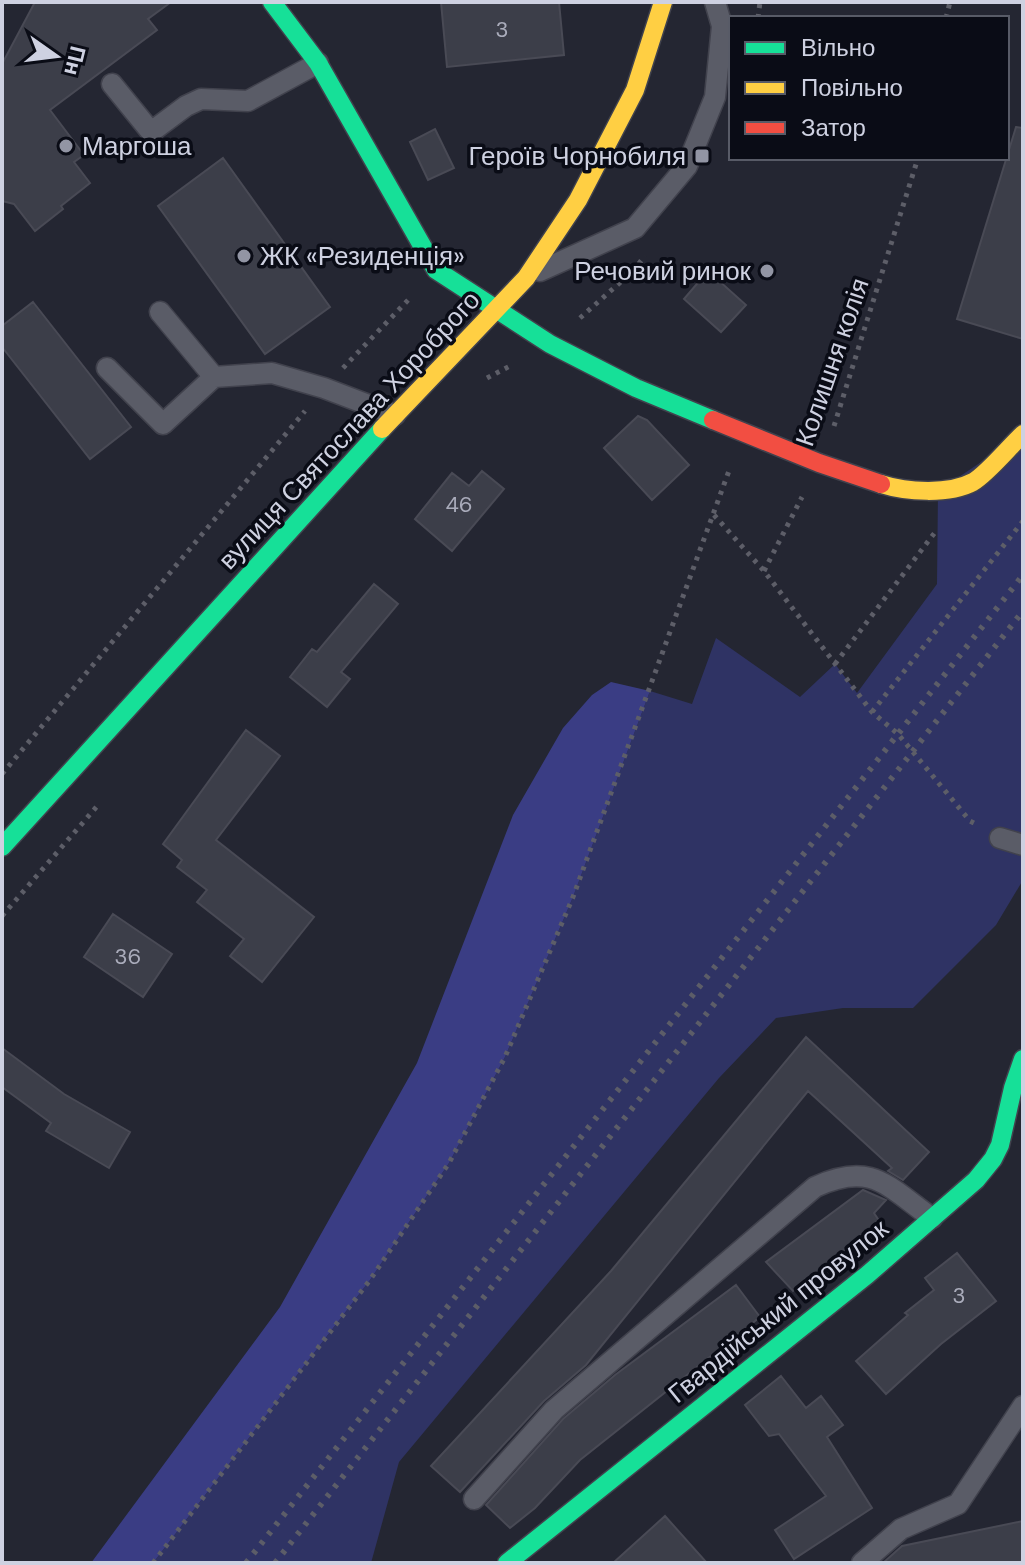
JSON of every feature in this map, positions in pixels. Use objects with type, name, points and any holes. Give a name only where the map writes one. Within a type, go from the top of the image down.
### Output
[{"type":"street","points":[[272,2],[318,63],[436,270],[550,344],[636,388],[743,433],[897,489],[938,491],[973,482],[1023,434]]},
{"type":"street","name":"вулиця Святослава Хороброго","points":[[3,843],[395,415],[526,278],[578,200],[635,90],[663,2]]},
{"type":"street","name":"Гвардійський провулок","points":[[507,1563],[867,1275],[976,1180],[1000,1145],[1023,1059]]},
{"type":"lane","points":[[526,278],[635,228],[687,166],[715,97],[722,26],[715,2]]},
{"type":"lane","points":[[112,84],[151,132],[186,106],[201,99],[248,101],[318,63]]},
{"type":"lane","points":[[160,312],[214,377]]},
{"type":"lane","points":[[107,368],[163,424],[214,377],[272,373],[324,388],[395,415]]},
{"type":"lane","points":[[1000,838],[1023,845]]},
{"type":"lane","points":[[474,1499],[554,1410],[815,1187],[838,1177],[858,1175],[880,1180],[932,1218]]},
{"type":"lane","points":[[862,1563],[901,1529],[958,1504],[1023,1406]]},
{"type":"path","name":"Колишня колія","points":[[764,571],[819,463],[840,411],[917,160]]},
{"type":"path","points":[[485,379],[550,344],[632,272],[649,251]]},
{"type":"path","points":[[2,774],[324,388],[436,270]]},
{"type":"path","points":[[153,1563],[370,1280],[456,1150],[505,1057],[573,897],[743,433]]},
{"type":"path","points":[[714,515],[764,571],[872,712],[898,734],[970,821],[1000,838]]},
{"type":"path","points":[[872,712],[1023,521]]},
{"type":"path","points":[[835,664],[937,531]]},
{"type":"path","points":[[2,916],[106,797]]},
{"type":"shaded area","points":[[1023,434],[1023,880],[996,925],[913,1008],[843,1008],[776,1018],[719,1078],[399,1462],[371,1563],[153,1563],[370,1280],[449,1163],[505,1057],[573,897],[650,691],[692,704],[716,638],[800,697],[835,664],[857,693],[937,584],[938,491]]},
{"type":"shaded area","points":[[611,682],[650,691],[573,897],[505,1057],[449,1163],[370,1280],[153,1563],[91,1563],[280,1307],[417,1063],[513,815],[563,728],[592,695]]},
{"type":"building","points":[[35,2],[171,2],[148,19],[157,30],[50,110],[84,155],[74,162],[90,183],[35,231],[14,204],[2,201],[2,64]]},
{"type":"building","points":[[441,2],[559,2],[564,55],[447,67]]},
{"type":"building","points":[[1016,127],[1023,128],[1023,339],[957,319],[1006,160],[1009,160]]},
{"type":"building","points":[[435,129],[454,168],[428,180],[410,142]]},
{"type":"building","name":"ЖК «Резиденція»","points":[[223,158],[330,307],[265,354],[158,206]]},
{"type":"building","points":[[708,271],[746,305],[721,332],[684,299]]},
{"type":"building","points":[[33,302],[131,427],[90,459],[2,347],[2,326]]},
{"type":"building","points":[[638,416],[647,420],[689,465],[652,500],[604,448]]},
{"type":"building","points":[[482,471],[504,489],[452,551],[415,519],[452,473],[469,486]]},
{"type":"building","points":[[374,584],[398,604],[341,672],[350,679],[327,707],[290,677],[312,649],[317,652]]},
{"type":"building","points":[[246,730],[280,756],[216,840],[314,917],[262,982],[230,956],[244,939],[197,902],[207,890],[177,867],[182,860],[163,844]]},
{"type":"building","points":[[113,914],[172,954],[143,997],[84,957]]},
{"type":"building","points":[[806,1037],[929,1152],[903,1180],[888,1171],[892,1168],[808,1091],[586,1365],[544,1401],[460,1492],[431,1466],[611,1271]]},
{"type":"building","points":[[2,1048],[64,1094],[130,1132],[109,1168],[46,1131],[51,1123],[2,1087]]},
{"type":"building","points":[[863,1190],[886,1200],[874,1213],[880,1222],[793,1291],[766,1262]]},
{"type":"building","points":[[957,1253],[996,1301],[941,1344],[886,1394],[856,1361],[908,1315],[905,1313],[934,1290],[925,1278]]},
{"type":"building","points":[[736,1285],[760,1317],[580,1460],[535,1508],[510,1528],[486,1505],[563,1419],[615,1375]]},
{"type":"building","points":[[781,1376],[806,1408],[821,1396],[843,1425],[827,1437],[872,1508],[794,1559],[775,1530],[826,1496],[779,1434],[769,1436],[745,1405]]},
{"type":"building","points":[[665,1516],[707,1563],[613,1563]]},
{"type":"building","points":[[1023,1521],[1023,1563],[883,1563],[902,1546]]},
{"type":"railway","points":[[246,1563],[1023,575]]},
{"type":"railway","points":[[275,1563],[1023,611]]},
{"type":"traffic: fast","points":[[272,2],[318,63],[436,270],[550,344],[636,388],[713,420]]},
{"type":"traffic: fast","points":[[2,847],[382,429]]},
{"type":"traffic: fast","points":[[507,1563],[867,1275],[976,1180],[1000,1145],[1023,1059]]},
{"type":"traffic: slow","points":[[382,429],[526,278],[578,200],[635,90],[663,2]]},
{"type":"traffic: slow","points":[[881,484],[927,491],[963,486],[985,473],[1023,434]]},
{"type":"traffic: jam","points":[[713,420],[819,463],[881,484]]},
{"type":"place","name":"Маргоша","points":[[66,146]]},
{"type":"place","name":"Героїв Чорнобиля","points":[[702,156]]},
{"type":"place","name":"ЖК «Резиденція»","points":[[244,256]]},
{"type":"place","name":"Речовий ринок","points":[[767,271]]}]
